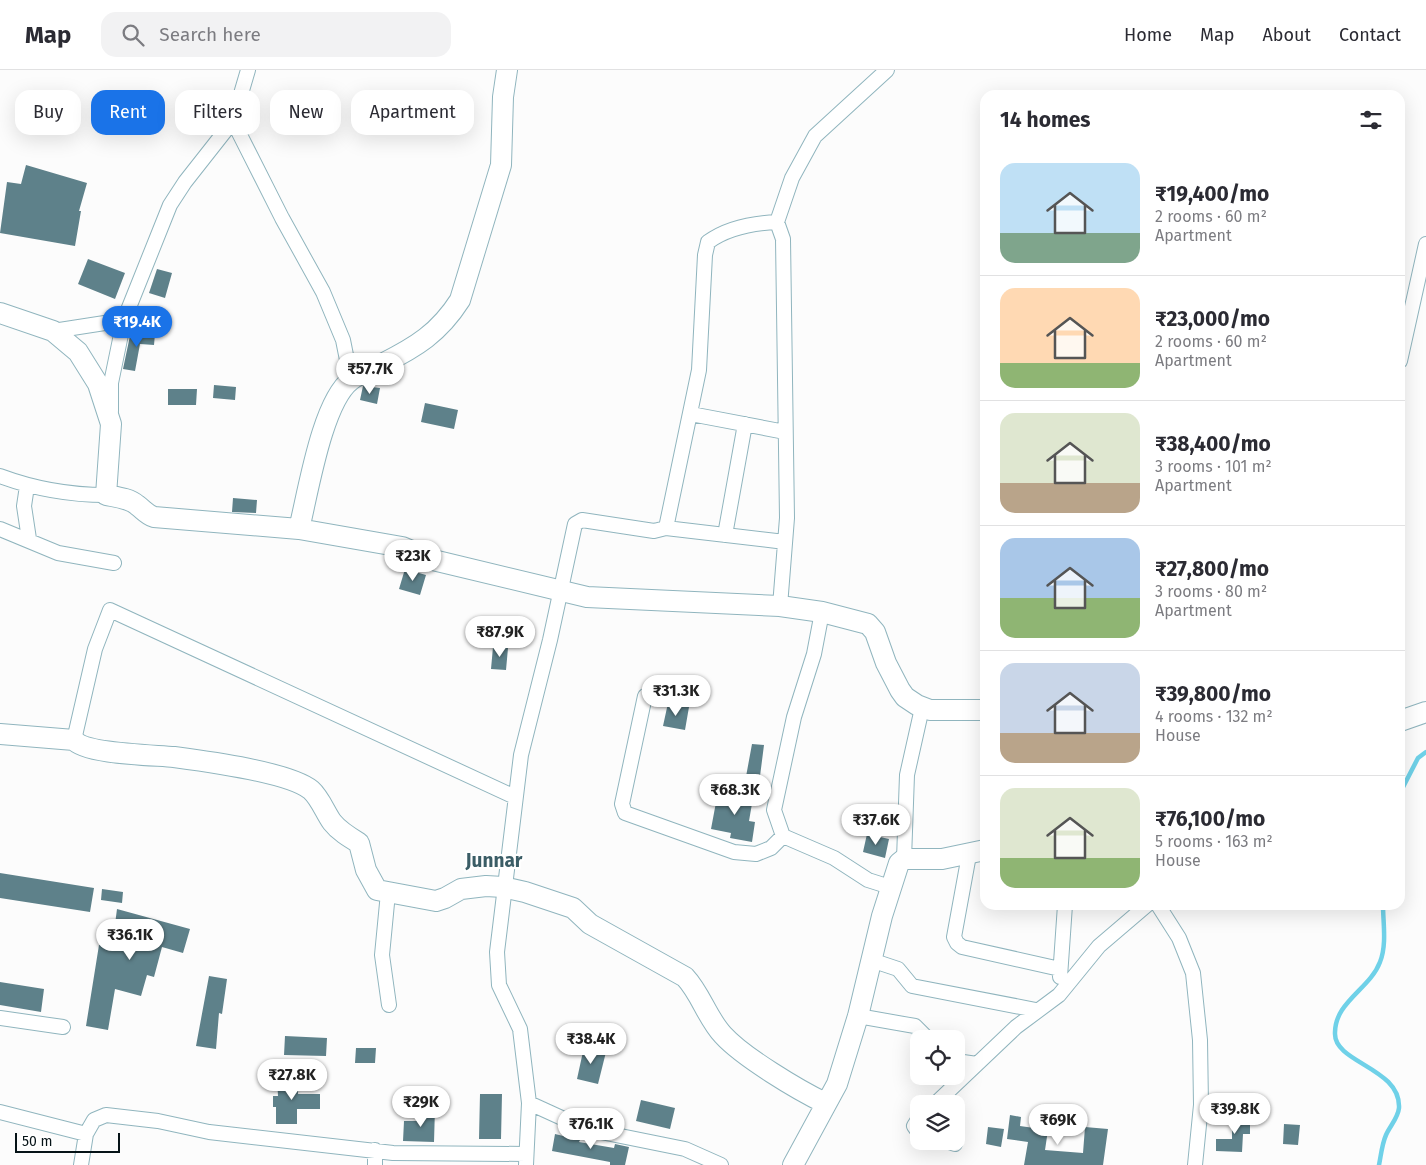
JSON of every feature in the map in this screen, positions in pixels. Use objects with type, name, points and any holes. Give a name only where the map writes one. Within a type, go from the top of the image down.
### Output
[{"type":"street","points":[[242,90],[248,70]]},
{"type":"street","points":[[299,529],[324,426],[341,392],[351,380],[403,354],[429,337],[448,320],[460,300],[501,165],[503,97],[507,70]]},
{"type":"street","points":[[780,606],[787,518],[784,239],[777,222],[792,178],[815,136],[887,70]]},
{"type":"street","points":[[106,495],[111,424],[111,383],[124,320],[170,205],[185,182],[222,135]]},
{"type":"street","points":[[240,135],[282,218],[323,292],[343,340],[351,380]]},
{"type":"street","points":[[666,528],[700,370],[705,255],[708,242],[716,236],[740,228],[777,222]]},
{"type":"street","points":[[1405,338],[1426,244]]},
{"type":"street","points":[[0,313],[53,331],[78,352],[98,384],[111,424]]},
{"type":"street","points":[[53,331],[124,320]]},
{"type":"street","points":[[691,414],[785,432]]},
{"type":"street","points":[[725,535],[745,424]]},
{"type":"street","points":[[0,476],[27,486],[69,494],[106,495],[130,501],[138,505],[144,513],[154,517],[299,529],[402,547],[433,560],[587,597],[780,606],[822,612],[868,624],[875,632],[886,662],[905,698],[922,708],[946,711],[980,710]]},
{"type":"street","points":[[27,486],[24,506],[29,539]]},
{"type":"street","points":[[81,1165],[86,1134],[94,1120],[106,1115],[158,1121],[209,1132],[392,1153],[526,1159],[529,1103],[520,1029],[499,985],[497,952],[503,887],[521,755],[550,640],[575,524],[582,520],[654,531],[666,528],[785,542]]},
{"type":"street","points":[[0,529],[29,539],[58,553],[114,563]]},
{"type":"street","points":[[74,740],[95,649],[110,610],[515,797]]},
{"type":"street","points":[[822,612],[814,654],[794,717],[774,810],[783,836],[834,858],[868,880],[890,887]]},
{"type":"street","points":[[645,696],[622,804],[625,814],[734,852],[756,854],[771,848],[783,836]]},
{"type":"street","points":[[800,1163],[826,1103],[837,1084],[858,1016],[890,887],[899,864],[904,859],[907,775],[922,708]]},
{"type":"street","points":[[1405,719],[1426,712]]},
{"type":"street","points":[[0,734],[74,740],[78,745],[95,750],[192,760],[257,772],[302,784],[312,791],[342,832],[359,843],[372,884],[377,890],[436,901],[461,889],[503,887],[573,908],[590,924],[684,977],[696,989],[723,1034],[780,1077],[826,1103]]},
{"type":"street","points":[[904,859],[942,859],[977,853],[954,937],[956,943],[962,947],[1060,969]]},
{"type":"street","points":[[388,893],[382,955],[389,1005]]},
{"type":"street","points":[[1058,995],[1065,910]]},
{"type":"street","points":[[944,1095],[1036,1010],[1058,995],[1098,946],[1141,910]]},
{"type":"street","points":[[1161,910],[1179,938],[1193,973],[1200,1040],[1201,1105],[1195,1165]]},
{"type":"street","points":[[871,960],[898,969],[912,986],[1036,1010]]},
{"type":"street","points":[[858,1016],[915,1026],[919,1030]]},
{"type":"street","points":[[0,1018],[63,1027]]},
{"type":"street","points":[[965,1062],[977,1064]]},
{"type":"street","points":[[529,1103],[586,1129],[685,1149],[721,1165]]},
{"type":"street","points":[[0,1112],[86,1134]]},
{"type":"street","points":[[375,1150],[375,1165]]},
{"type":"building","points":[[26,165],[87,183],[79,211],[81,211],[75,246],[0,233],[7,182],[21,184]]},
{"type":"building","points":[[88,259],[125,273],[115,299],[78,284]]},
{"type":"building","points":[[157,269],[172,273],[165,298],[149,293]]},
{"type":"building","points":[[131,331],[155,334],[154,345],[140,344],[135,371],[123,369]]},
{"type":"building","points":[[214,385],[236,387],[235,400],[213,398]]},
{"type":"building","points":[[363,386],[380,388],[377,404],[360,400]]},
{"type":"building","points":[[168,389],[197,389],[196,405],[168,405]]},
{"type":"building","points":[[425,403],[458,410],[454,429],[421,422]]},
{"type":"building","points":[[233,498],[257,500],[256,513],[232,512]]},
{"type":"building","points":[[405,569],[426,575],[420,595],[399,589]]},
{"type":"building","points":[[493,647],[508,648],[506,670],[491,669]]},
{"type":"building","points":[[668,703],[689,707],[685,730],[663,726]]},
{"type":"building","points":[[752,744],[764,745],[759,784],[745,782]]},
{"type":"building","points":[[739,789],[754,792],[749,821],[755,822],[752,842],[730,838],[731,833],[711,829],[717,797],[737,801]]},
{"type":"building","points":[[867,834],[889,839],[885,858],[863,852]]},
{"type":"building","points":[[0,873],[94,888],[90,912],[0,898]]},
{"type":"building","points":[[102,889],[123,892],[122,903],[101,900]]},
{"type":"building","points":[[117,909],[190,929],[183,953],[162,947],[154,977],[147,975],[141,996],[115,989],[108,1030],[86,1026],[99,945],[112,947]]},
{"type":"building","points":[[209,976],[227,979],[222,1014],[219,1013],[216,1049],[196,1046]]},
{"type":"building","points":[[0,982],[44,989],[41,1012],[0,1005]]},
{"type":"building","points":[[285,1036],[327,1038],[326,1056],[284,1055]]},
{"type":"building","points":[[584,1047],[606,1052],[598,1084],[577,1079]]},
{"type":"building","points":[[356,1048],[376,1048],[375,1063],[355,1063]]},
{"type":"building","points":[[298,1077],[298,1094],[320,1094],[320,1109],[297,1109],[297,1124],[276,1124],[276,1107],[273,1107],[273,1096],[278,1096],[277,1078]]},
{"type":"building","points":[[480,1094],[502,1094],[501,1139],[479,1139]]},
{"type":"building","points":[[641,1100],[675,1108],[670,1129],[636,1121]]},
{"type":"building","points":[[1046,1107],[1061,1110],[1058,1127],[1043,1125]]},
{"type":"building","points":[[423,1108],[435,1108],[434,1142],[403,1141],[404,1121],[423,1121]]},
{"type":"building","points":[[1010,1115],[1021,1117],[1020,1126],[1048,1130],[1045,1150],[1083,1153],[1085,1127],[1108,1129],[1103,1165],[1024,1165],[1028,1142],[1007,1139]]},
{"type":"building","points":[[1232,1115],[1250,1115],[1250,1134],[1243,1134],[1242,1152],[1216,1151],[1216,1139],[1232,1139]]},
{"type":"building","points":[[1284,1124],[1300,1125],[1298,1145],[1283,1144]]},
{"type":"building","points":[[988,1127],[1004,1129],[1001,1147],[986,1144]]},
{"type":"building","points":[[555,1134],[580,1140],[579,1142],[614,1148],[615,1144],[629,1147],[625,1165],[610,1165],[610,1162],[552,1151]]},
{"type":"waterway","points":[[1405,783],[1418,758],[1426,752]]},
{"type":"waterway","points":[[1379,1165],[1385,1138],[1398,1112],[1397,1095],[1390,1084],[1380,1075],[1345,1052],[1338,1044],[1335,1034],[1336,1023],[1340,1013],[1369,980],[1380,962],[1384,941],[1383,910]]},
{"type":"district","name":"Junnar","points":[[494,860]]}]
